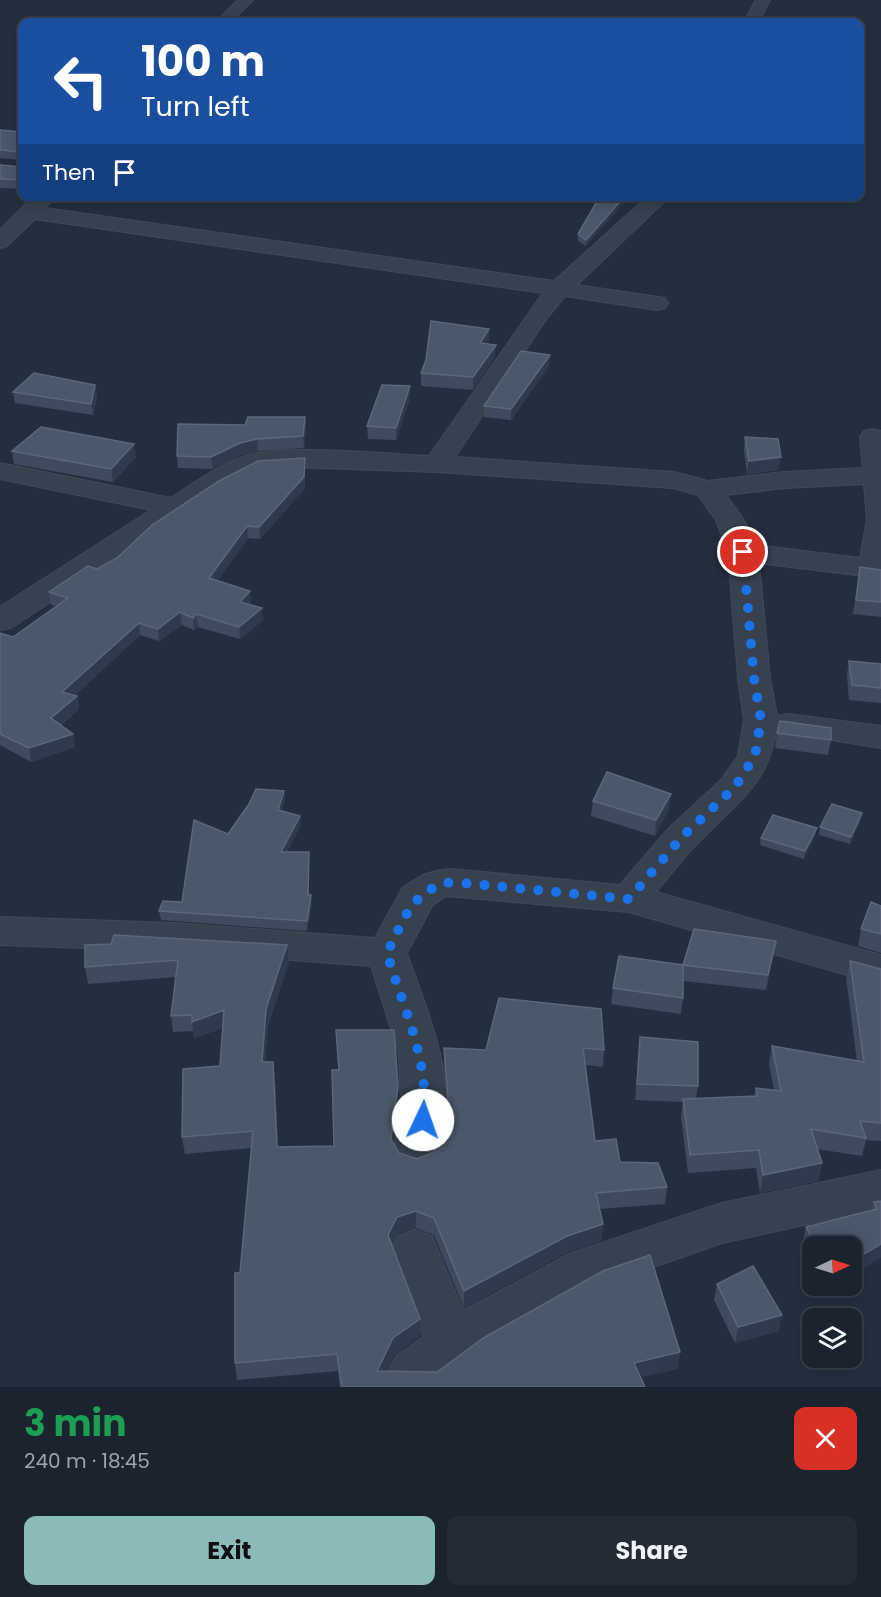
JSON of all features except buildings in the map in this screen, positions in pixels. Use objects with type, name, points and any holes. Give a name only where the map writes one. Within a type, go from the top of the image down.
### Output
[{"type":"street","points":[[227,18],[246,0]]},
{"type":"street","points":[[753,18],[763,0]]},
{"type":"street","points":[[0,242],[41,201]]},
{"type":"street","points":[[438,464],[538,314],[558,290],[655,201]]},
{"type":"street","points":[[30,212],[657,303]]},
{"type":"street","points":[[743,552],[877,568],[881,519],[873,437]]},
{"type":"street","points":[[0,621],[209,485],[252,462],[261,460],[438,464],[674,480],[708,489],[784,480],[878,475]]},
{"type":"street","points":[[0,471],[175,507]]},
{"type":"street","points":[[629,899],[682,837],[735,787],[755,756],[761,720],[754,678],[743,552],[730,520],[708,489]]},
{"type":"street","points":[[761,720],[881,737]]},
{"type":"street","points":[[416,1155],[426,1101],[420,1054],[387,953],[417,897],[436,884],[452,882],[629,899],[698,916],[881,970]]},
{"type":"street","points":[[0,931],[173,938],[387,953]]},
{"type":"street","points":[[406,1387],[414,1373],[451,1346],[584,1270],[722,1223],[881,1189]]},
{"type":"street","points":[[415,1251],[451,1346]]},
{"type":"route","points":[[423,1120],[426,1101],[420,1054],[402,1005],[387,953],[417,897],[424,890],[436,884],[452,882],[629,899],[682,837],[735,787],[755,756],[761,720],[754,678],[743,552]]}]
